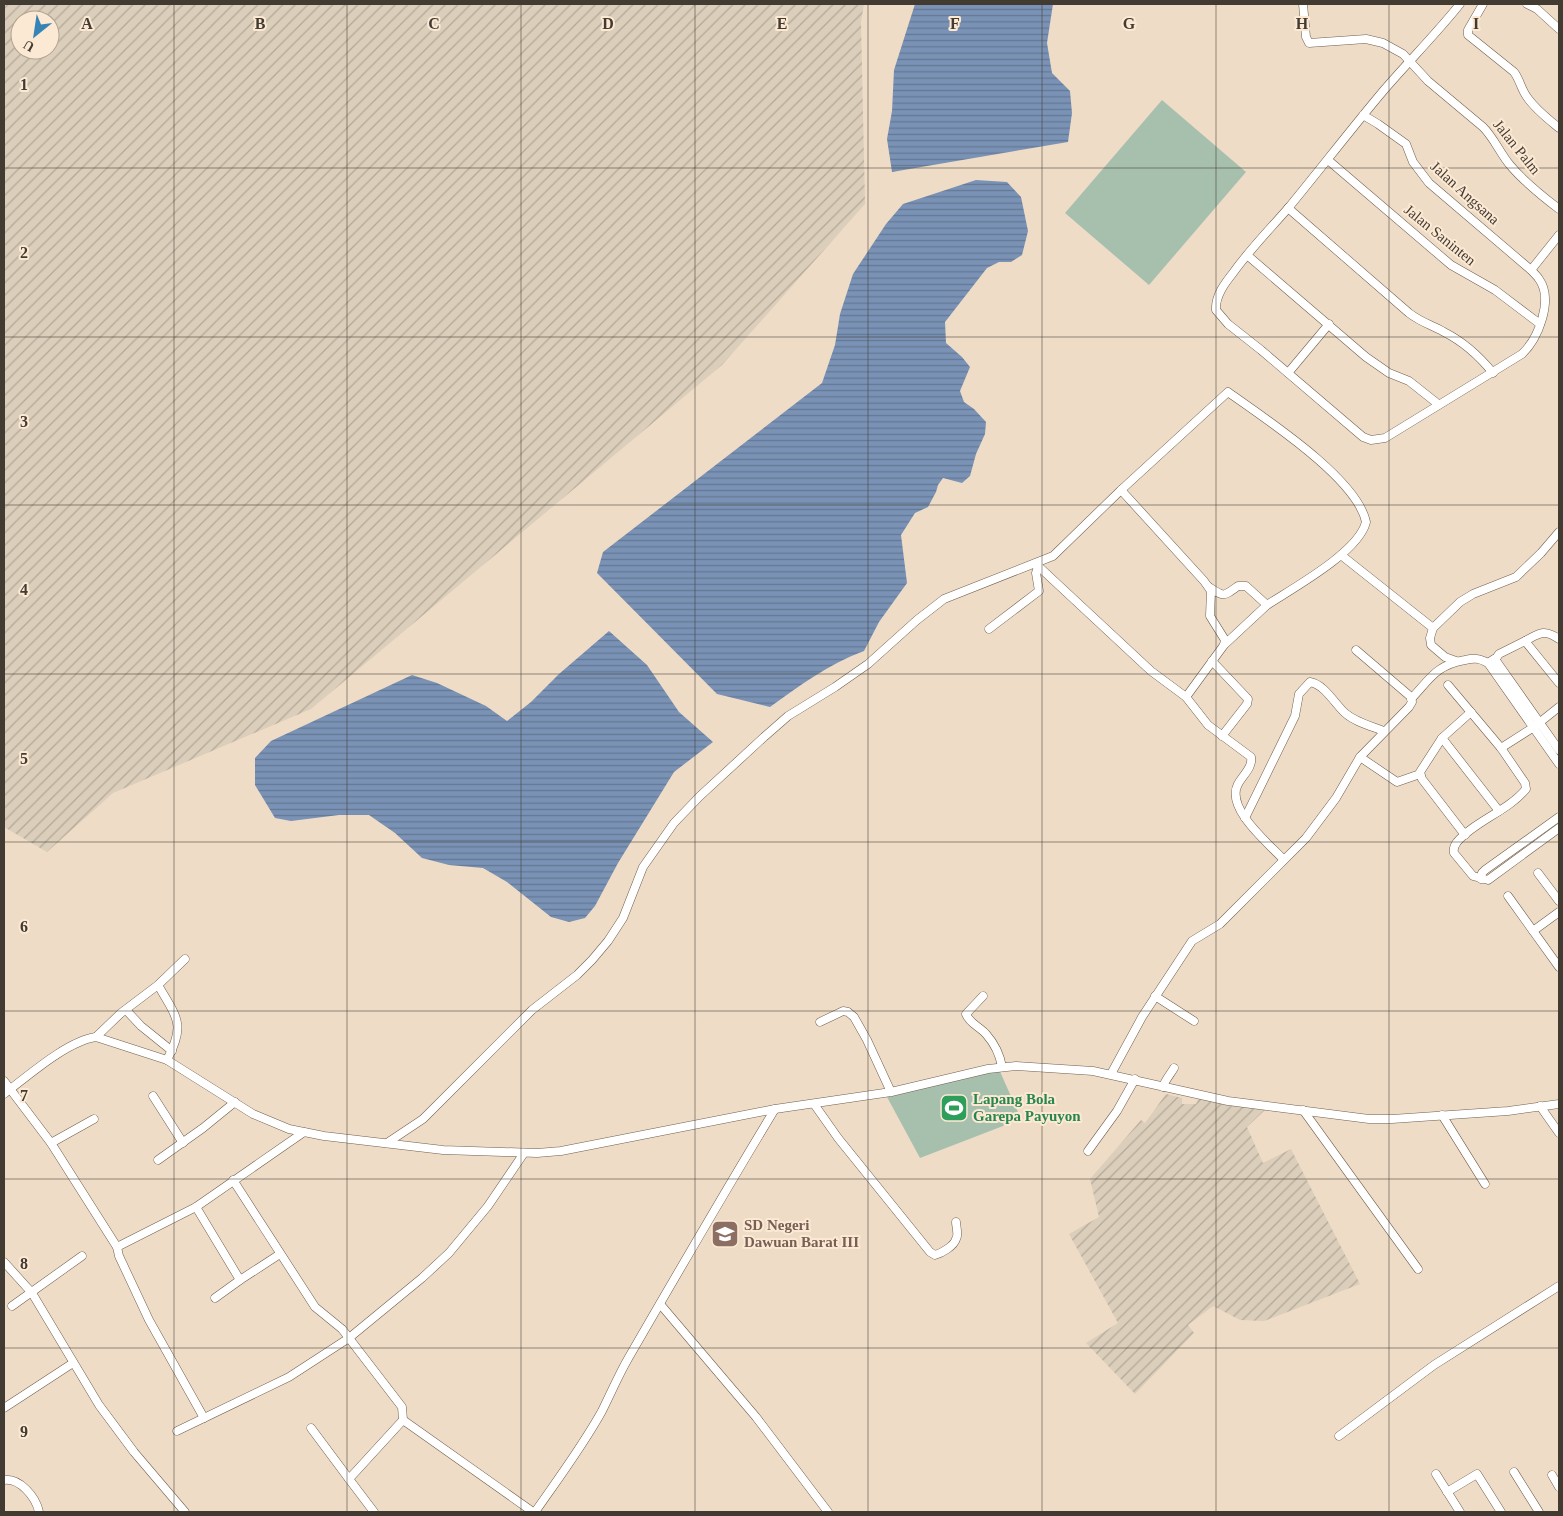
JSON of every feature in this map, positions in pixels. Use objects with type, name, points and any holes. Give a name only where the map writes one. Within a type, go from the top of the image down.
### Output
[{"type":"street","name":"Jalan Palm","points":[[1303,4],[1306,37],[1309,43],[1375,40],[1403,54],[1428,81],[1483,126],[1510,164],[1536,191],[1559,210]]},
{"type":"street","points":[[1438,404],[1409,381],[1389,373],[1372,362],[1247,255],[1460,4]]},
{"type":"street","points":[[1482,4],[1468,30],[1468,34],[1514,72],[1520,80],[1522,90],[1528,100],[1559,128]]},
{"type":"street","points":[[1528,4],[1537,9],[1559,29]]},
{"type":"street","name":"Jalan Angsana","points":[[1247,255],[1219,295],[1216,310],[1228,324],[1363,437],[1371,440],[1385,438],[1413,422],[1438,404],[1512,361],[1531,346],[1540,324],[1546,300],[1540,280],[1531,270],[1429,183],[1413,162],[1406,144],[1364,115]]},
{"type":"street","name":"Jalan Saninten","points":[[1328,160],[1451,265],[1495,290],[1540,324]]},
{"type":"street","points":[[1288,208],[1409,313],[1425,324],[1445,332],[1473,352],[1493,373]]},
{"type":"street","points":[[1531,270],[1559,235]]},
{"type":"street","points":[[1288,373],[1329,324]]},
{"type":"street","points":[[387,1143],[423,1119],[532,1010],[592,960],[608,941],[623,918],[643,867],[651,854],[674,823],[735,763],[788,716],[868,664],[917,620],[944,599],[956,593],[1037,565],[1053,556],[1121,490],[1228,392],[1312,454],[1349,492],[1363,512],[1366,522],[1365,527],[1341,556],[1267,605],[1224,645],[1186,697]]},
{"type":"street","points":[[1121,490],[1209,587],[1222,596],[1226,596],[1238,586],[1246,586],[1267,605]]},
{"type":"street","points":[[1456,661],[1445,657],[1431,645],[1430,638],[1433,628],[1460,602],[1473,594],[1516,577],[1559,532]]},
{"type":"street","points":[[1341,556],[1433,628]]},
{"type":"street","points":[[989,629],[1039,591],[1036,573],[1037,565]]},
{"type":"street","points":[[1037,565],[1151,671],[1186,697],[1208,725],[1251,757],[1250,765],[1237,786],[1235,795],[1238,808],[1283,860]]},
{"type":"street","points":[[1209,587],[1211,591],[1210,616],[1225,640],[1224,645]]},
{"type":"street","points":[[1491,662],[1503,651],[1539,634],[1547,632],[1559,639]]},
{"type":"street","points":[[1525,641],[1559,683]]},
{"type":"street","points":[[1356,650],[1412,698]]},
{"type":"street","points":[[1111,1074],[1142,1017],[1192,941],[1220,924],[1315,828],[1336,798],[1360,757],[1410,707],[1412,698],[1438,670],[1456,661],[1479,658],[1491,662],[1537,724],[1559,750]]},
{"type":"street","points":[[1212,661],[1248,699],[1247,704],[1222,736]]},
{"type":"street","points":[[1245,818],[1295,716],[1299,694],[1310,682],[1316,683],[1324,690],[1346,714],[1384,732]]},
{"type":"street","points":[[1448,685],[1501,748],[1526,789],[1499,811],[1465,834],[1455,844],[1454,854],[1473,876],[1485,880],[1559,828]]},
{"type":"street","points":[[1501,748],[1559,707]]},
{"type":"street","points":[[1360,757],[1396,782],[1420,774],[1442,738],[1471,712]]},
{"type":"street","points":[[1537,724],[1559,764]]},
{"type":"street","points":[[1442,738],[1499,811]]},
{"type":"street","points":[[1420,774],[1465,834]]},
{"type":"street","points":[[1480,879],[1483,872],[1559,817]]},
{"type":"street","points":[[1538,873],[1559,901]]},
{"type":"street","points":[[1508,896],[1558,963]]},
{"type":"street","points":[[1533,931],[1559,912]]},
{"type":"street","points":[[96,1037],[158,985],[185,959]]},
{"type":"street","points":[[158,985],[178,1022],[176,1041],[167,1060]]},
{"type":"street","points":[[983,996],[966,1014],[967,1018],[986,1033],[1000,1054],[1002,1066]]},
{"type":"street","points":[[1155,996],[1194,1021]]},
{"type":"street","points":[[126,1010],[141,1026],[172,1050]]},
{"type":"street","points":[[820,1022],[843,1011],[848,1012],[854,1017],[891,1092]]},
{"type":"street","points":[[7,1092],[70,1046],[96,1037],[167,1060],[269,1122],[289,1129],[443,1150],[524,1153],[586,1147],[775,1109],[891,1092],[1002,1066],[1038,1066],[1111,1074],[1228,1100],[1380,1119],[1508,1111],[1559,1104]]},
{"type":"street","points":[[1163,1087],[1165,1080],[1174,1068]]},
{"type":"street","points":[[1088,1151],[1117,1111],[1136,1079]]},
{"type":"street","points":[[4,1080],[7,1092],[51,1143],[117,1247],[119,1256],[149,1320],[204,1418]]},
{"type":"street","points":[[153,1096],[183,1143]]},
{"type":"street","points":[[158,1160],[235,1102]]},
{"type":"street","points":[[814,1104],[838,1138],[930,1252],[936,1255],[940,1254],[955,1241],[957,1238],[956,1222]]},
{"type":"street","points":[[1540,1106],[1559,1134]]},
{"type":"street","points":[[402,1420],[534,1512],[572,1460],[589,1432],[628,1358],[775,1109]]},
{"type":"street","points":[[1303,1110],[1418,1269]]},
{"type":"street","points":[[1442,1115],[1485,1184]]},
{"type":"street","points":[[51,1143],[94,1119]]},
{"type":"street","points":[[117,1247],[196,1207],[304,1132]]},
{"type":"street","points":[[177,1431],[289,1377],[350,1338],[449,1253],[488,1206],[524,1153]]},
{"type":"street","points":[[233,1180],[318,1310],[334,1321],[350,1338],[402,1407],[404,1415],[402,1420],[349,1479]]},
{"type":"street","points":[[196,1207],[240,1280]]},
{"type":"street","points":[[215,1298],[280,1254]]},
{"type":"street","points":[[12,1306],[82,1256]]},
{"type":"street","points":[[4,1262],[32,1293],[98,1405],[134,1452],[185,1512]]},
{"type":"street","points":[[1339,1436],[1434,1365],[1559,1286]]},
{"type":"street","points":[[660,1304],[756,1417],[828,1512]]},
{"type":"street","points":[[4,1408],[73,1363]]},
{"type":"street","points":[[311,1428],[374,1512]]},
{"type":"street","points":[[1514,1472],[1539,1512]]},
{"type":"street","points":[[1436,1474],[1460,1512]]},
{"type":"street","points":[[1447,1492],[1477,1474],[1501,1512]]},
{"type":"street","points":[[1552,1475],[1559,1487]]},
{"type":"street","points":[[4,1480],[13,1481],[27,1491],[38,1505],[39,1512]]},
{"type":"shaded area","points":[[4,4],[864,4],[861,22],[865,204],[722,365],[311,709],[113,793],[47,852],[4,827]]},
{"type":"shaded area","points":[[1166,1094],[1182,1098],[1182,1104],[1196,1104],[1198,1099],[1265,1110],[1247,1127],[1263,1163],[1291,1149],[1360,1284],[1264,1321],[1240,1320],[1213,1306],[1188,1325],[1194,1333],[1135,1394],[1086,1343],[1118,1323],[1069,1234],[1099,1217],[1090,1179],[1141,1120],[1145,1123]]},
{"type":"green space","points":[[1162,100],[1246,172],[1149,285],[1065,213]]},
{"type":"green space","name":"Lapang Bola Garepa Payuyon","points":[[998,1067],[1021,1119],[920,1158],[887,1097]]},
{"type":"water","points":[[915,4],[1053,4],[1047,43],[1052,73],[1070,91],[1072,113],[1068,142],[892,172],[887,139],[892,111],[894,70]]},
{"type":"water","points":[[976,180],[1007,182],[1021,197],[1028,231],[1022,255],[1011,262],[999,262],[987,268],[945,322],[946,343],[970,367],[960,391],[964,402],[974,409],[986,422],[985,434],[976,454],[970,476],[962,483],[943,478],[928,507],[915,513],[901,535],[907,583],[879,622],[864,651],[838,662],[770,707],[717,694],[597,573],[603,552],[822,383],[835,345],[840,314],[853,274],[886,224],[903,204]]},
{"type":"water","points":[[609,631],[647,665],[679,712],[713,742],[674,772],[618,863],[595,906],[585,918],[569,922],[551,917],[507,882],[483,868],[449,865],[422,858],[395,833],[369,815],[339,815],[291,821],[275,818],[255,785],[255,758],[271,741],[412,675],[437,683],[486,706],[507,721],[531,702],[559,674]]},
{"type":"place","name":"Lapang Bola Garepa Payuyon","points":[[954,1108]]},
{"type":"place","name":"SD Negeri Dawuan Barat III","points":[[725,1234]]}]
